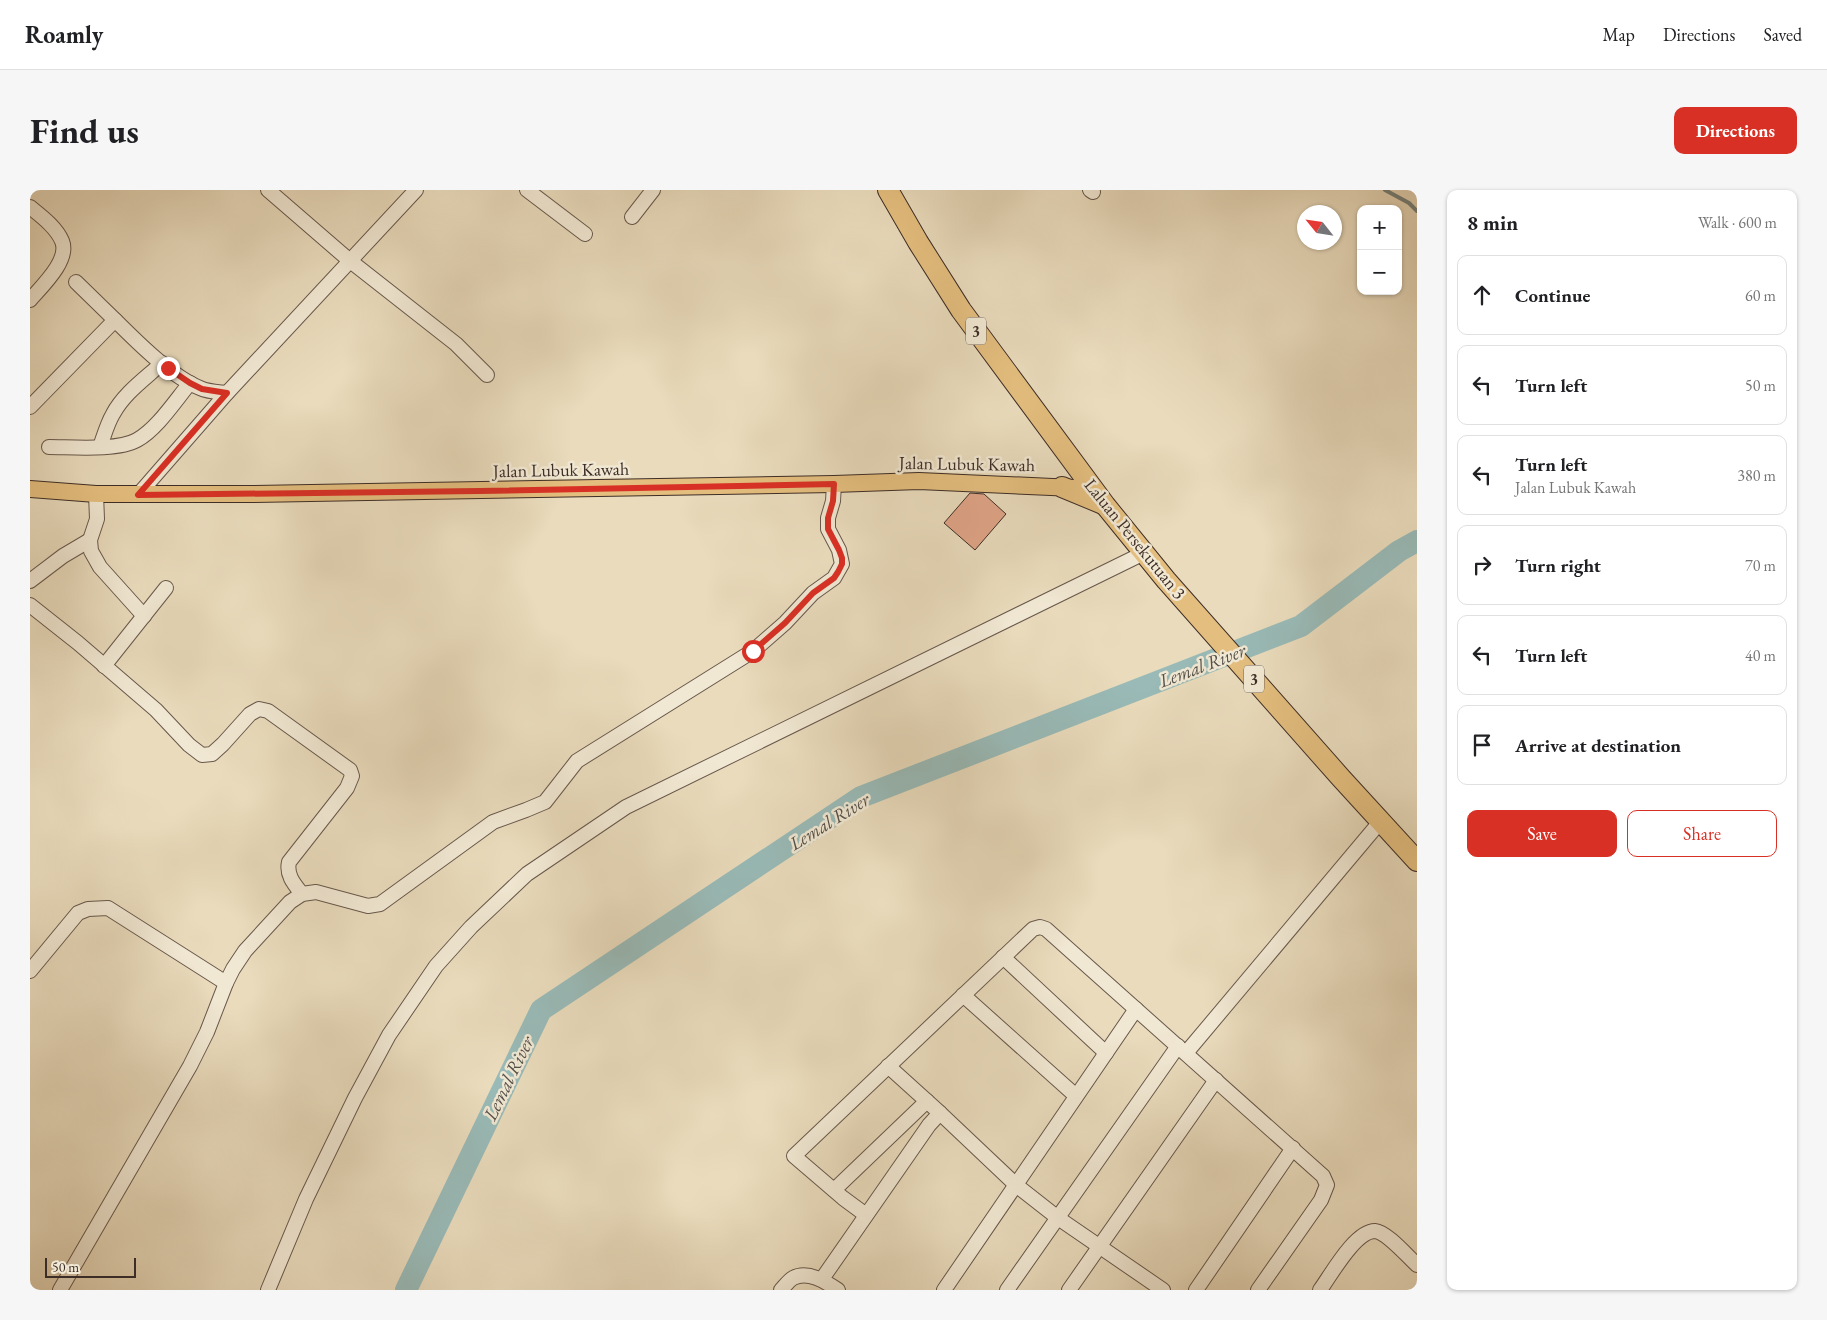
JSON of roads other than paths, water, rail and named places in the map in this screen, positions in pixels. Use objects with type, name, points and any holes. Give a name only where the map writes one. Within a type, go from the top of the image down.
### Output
[{"type":"highway","name":"Laluan Persekutuan 3","points":[[888,190],[961,310],[1099,497],[1166,580],[1340,778],[1417,862]]},
{"type":"highway","points":[[1062,487],[1068,484],[1074,472],[1074,464]]},
{"type":"highway","points":[[1062,487],[1099,497]]},
{"type":"main road","name":"Jalan Lubuk Kawah","points":[[30,489],[138,495],[469,492],[919,481],[1062,487]]},
{"type":"street","points":[[268,190],[349,260],[456,344],[487,375]]},
{"type":"street","points":[[138,495],[227,393],[416,190]]},
{"type":"street","points":[[527,190],[585,234]]},
{"type":"street","points":[[632,217],[653,190]]},
{"type":"street","points":[[30,207],[58,234],[64,250],[62,258],[53,273],[30,300]]},
{"type":"street","points":[[76,282],[114,320],[162,363],[190,383],[202,389],[227,393]]},
{"type":"street","points":[[30,406],[114,320]]},
{"type":"street","points":[[100,447],[117,406],[162,363]]},
{"type":"street","points":[[48,447],[100,447],[129,444],[144,435],[190,383]]},
{"type":"street","points":[[60,1290],[190,1066],[207,1032],[226,983],[245,951],[290,902],[302,894],[316,892],[368,906],[380,904],[493,822],[545,802],[577,760],[753,651],[785,623],[813,593],[834,578],[842,564],[839,550],[828,529],[834,484]]},
{"type":"street","points":[[96,494],[97,519],[90,540],[91,551],[100,567],[144,616]]},
{"type":"street","points":[[30,581],[63,556],[90,540]]},
{"type":"street","points":[[268,1290],[306,1199],[355,1098],[389,1035],[436,966],[471,927],[527,874],[626,806],[1144,553]]},
{"type":"street","points":[[104,666],[166,588]]},
{"type":"street","points":[[30,605],[78,643],[156,710],[188,746],[202,754],[212,754],[250,714],[259,709],[268,711],[350,770],[352,776],[347,788],[289,862],[289,875],[302,894]]},
{"type":"street","points":[[1007,1290],[1182,1050],[1380,822]]},
{"type":"street","points":[[30,971],[78,912],[88,908],[99,907],[108,908],[226,983]]},
{"type":"street","points":[[866,1215],[794,1156],[1033,929],[1040,927],[1046,929],[1323,1176],[1327,1185],[1321,1200],[1258,1290]]},
{"type":"street","points":[[1003,957],[1106,1053]]},
{"type":"street","points":[[963,995],[1076,1096]]},
{"type":"street","points":[[944,1290],[1136,1009]]},
{"type":"street","points":[[888,1066],[940,1112],[1016,1185],[1058,1218],[1163,1290]]},
{"type":"street","points":[[1069,1290],[1216,1080]]},
{"type":"street","points":[[834,1190],[927,1101]]},
{"type":"street","points":[[822,1278],[940,1112]]},
{"type":"street","points":[[1196,1290],[1293,1148]]},
{"type":"street","points":[[1320,1290],[1352,1245],[1365,1234],[1376,1231],[1386,1236],[1417,1265]]},
{"type":"street","points":[[782,1290],[792,1278],[800,1276],[822,1278],[838,1290]]},
{"type":"waterway","points":[[1385,190],[1409,203],[1417,211]]},
{"type":"waterway","name":"Lemal River","points":[[406,1290],[541,1010],[861,797],[1301,626],[1399,551],[1417,541]]}]
